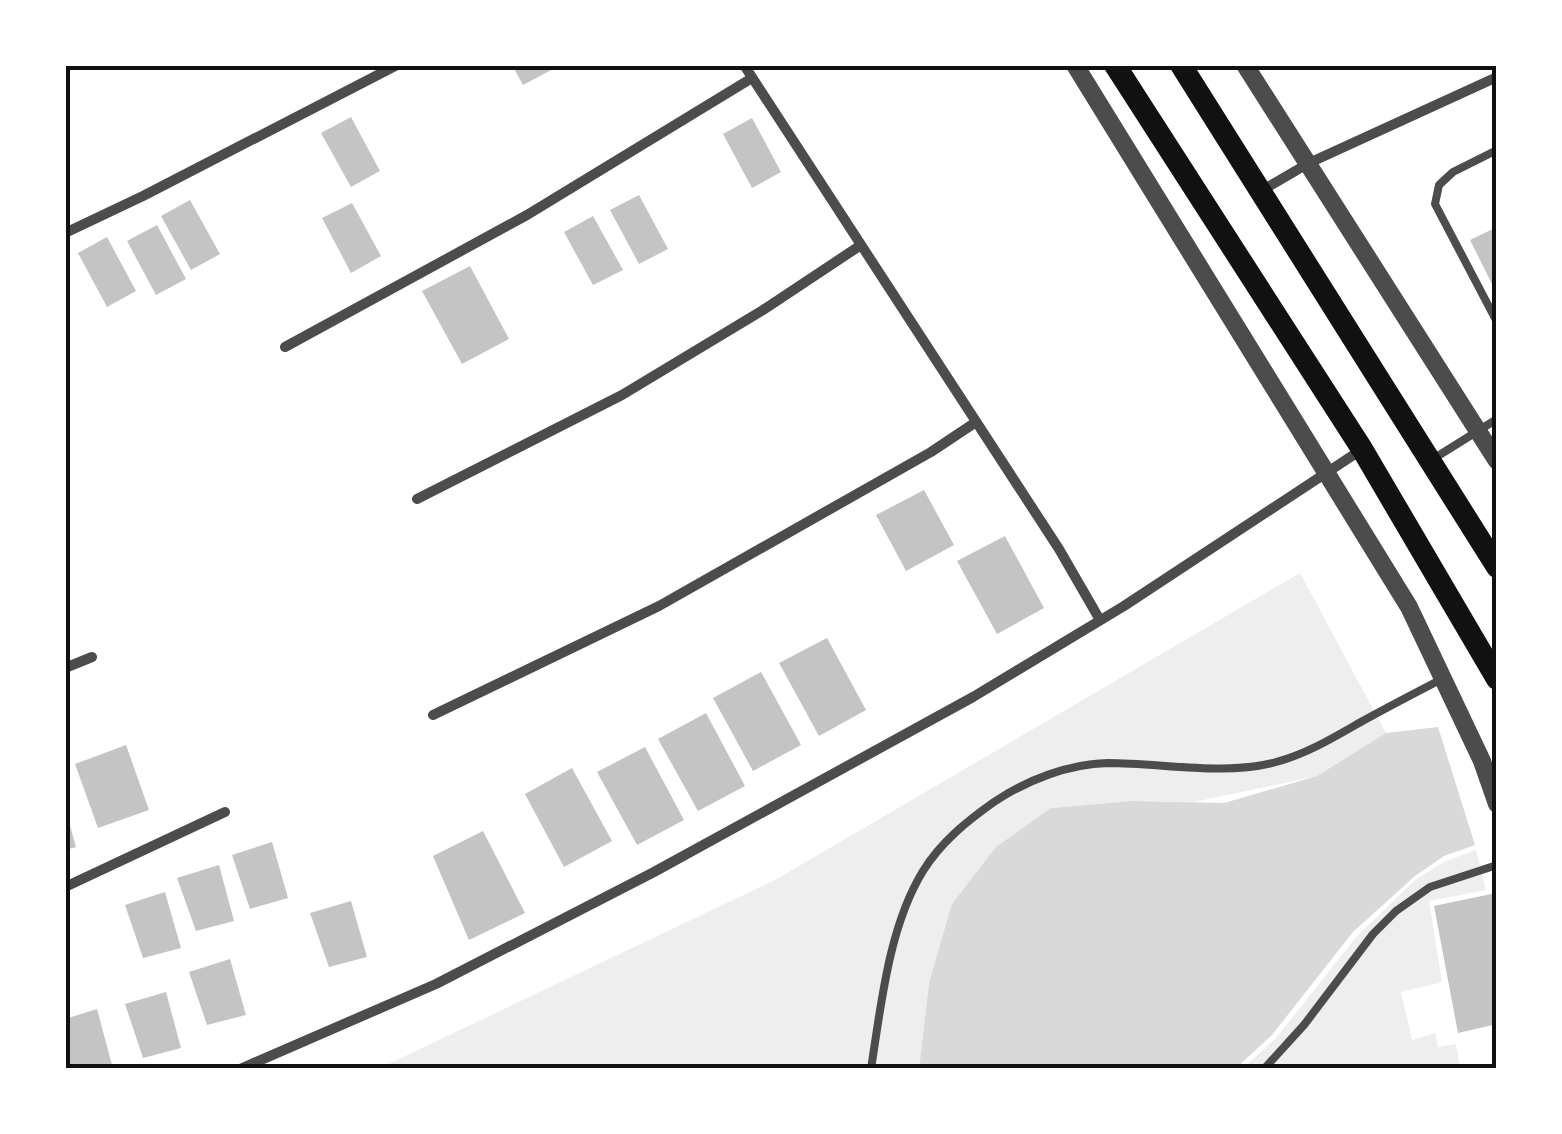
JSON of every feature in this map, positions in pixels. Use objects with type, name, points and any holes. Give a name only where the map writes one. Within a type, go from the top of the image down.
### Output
[{"type":"main road","points":[[1115,65],[1362,449],[1497,678]]},
{"type":"main road","points":[[1181,65],[1497,567]]},
{"type":"street","points":[[65,233],[398,65]]},
{"type":"street","points":[[744,65],[1059,549],[1100,620]]},
{"type":"street","points":[[1075,65],[1409,606],[1482,761],[1497,804]]},
{"type":"street","points":[[1245,65],[1497,461]]},
{"type":"street","points":[[1262,191],[1309,164],[1497,77]]},
{"type":"street","points":[[285,347],[527,216],[752,78]]},
{"type":"street","points":[[417,499],[622,395],[764,310],[861,245]]},
{"type":"street","points":[[433,714],[659,606],[931,452],[976,422]]},
{"type":"street","points":[[240,1069],[436,984],[654,872],[973,697],[1100,620],[1362,449]]},
{"type":"street","points":[[65,668],[92,657]]},
{"type":"street","points":[[65,887],[226,812]]},
{"type":"lane","points":[[1497,150],[1453,172],[1439,185],[1435,204],[1497,322]]},
{"type":"lane","points":[[1430,461],[1497,420]]},
{"type":"lane","points":[[871,1069],[888,962],[922,872],[966,822],[1002,797],[1033,779],[1104,763],[1200,767],[1275,762],[1326,742],[1444,678]]},
{"type":"lane","points":[[1264,1069],[1396,910],[1430,887],[1497,865]]},
{"type":"shaded area","points":[[1300,573],[1386,733],[1317,776],[1194,802],[1132,801],[1051,808],[929,983],[919,1069],[378,1069],[775,880]]},
{"type":"shaded area","points":[[1438,727],[1475,845],[1444,856],[1415,876],[1353,932],[1272,1035],[1235,1069],[919,1069],[929,983],[952,904],[996,847],[1051,808],[1132,801],[1224,803],[1317,776],[1386,733]]},
{"type":"shaded area","points":[[1476,850],[1486,890],[1429,901],[1442,982],[1401,992],[1412,1040],[1435,1033],[1438,1047],[1456,1044],[1460,1069],[1242,1069],[1276,1038],[1357,936],[1415,880],[1446,861]]},
{"type":"building","points":[[512,65],[550,65],[553,69],[523,85]]},
{"type":"building","points":[[351,117],[380,171],[351,187],[321,133]]},
{"type":"building","points":[[752,118],[781,172],[752,188],[723,134]]},
{"type":"building","points":[[639,195],[668,249],[639,264],[610,210]]},
{"type":"building","points":[[190,200],[220,254],[191,270],[161,216]]},
{"type":"building","points":[[352,203],[381,256],[351,273],[322,218]]},
{"type":"building","points":[[593,216],[623,270],[593,285],[564,232]]},
{"type":"building","points":[[157,225],[186,279],[156,295],[127,241]]},
{"type":"building","points":[[1497,227],[1497,294],[1470,240]]},
{"type":"building","points":[[107,237],[136,291],[107,307],[78,253]]},
{"type":"building","points":[[470,266],[509,339],[462,364],[422,291]]},
{"type":"building","points":[[924,490],[954,545],[906,571],[876,515]]},
{"type":"building","points":[[1005,536],[1044,608],[997,634],[957,561]]},
{"type":"building","points":[[827,638],[866,710],[819,736],[779,663]]},
{"type":"building","points":[[761,672],[801,745],[753,771],[713,698]]},
{"type":"building","points":[[706,713],[745,786],[698,811],[658,739]]},
{"type":"building","points":[[126,745],[149,810],[98,828],[75,764]]},
{"type":"building","points":[[645,747],[684,820],[637,845],[597,772]]},
{"type":"building","points":[[572,768],[612,841],[564,867],[525,794]]},
{"type":"building","points":[[65,812],[76,847],[65,850]]},
{"type":"building","points":[[483,831],[525,913],[469,940],[433,856]]},
{"type":"building","points":[[272,842],[288,898],[250,909],[232,855]]},
{"type":"building","points":[[219,865],[234,921],[196,931],[177,878]]},
{"type":"building","points":[[165,892],[181,948],[143,958],[125,905]]},
{"type":"building","points":[[1496,893],[1497,1024],[1458,1033],[1434,906]]},
{"type":"building","points":[[351,901],[367,957],[329,967],[310,913]]},
{"type":"building","points":[[230,959],[246,1015],[207,1025],[189,972]]},
{"type":"building","points":[[166,992],[181,1048],[143,1058],[125,1004]]},
{"type":"building","points":[[97,1009],[112,1065],[72,1069],[65,1049],[65,1019]]}]
